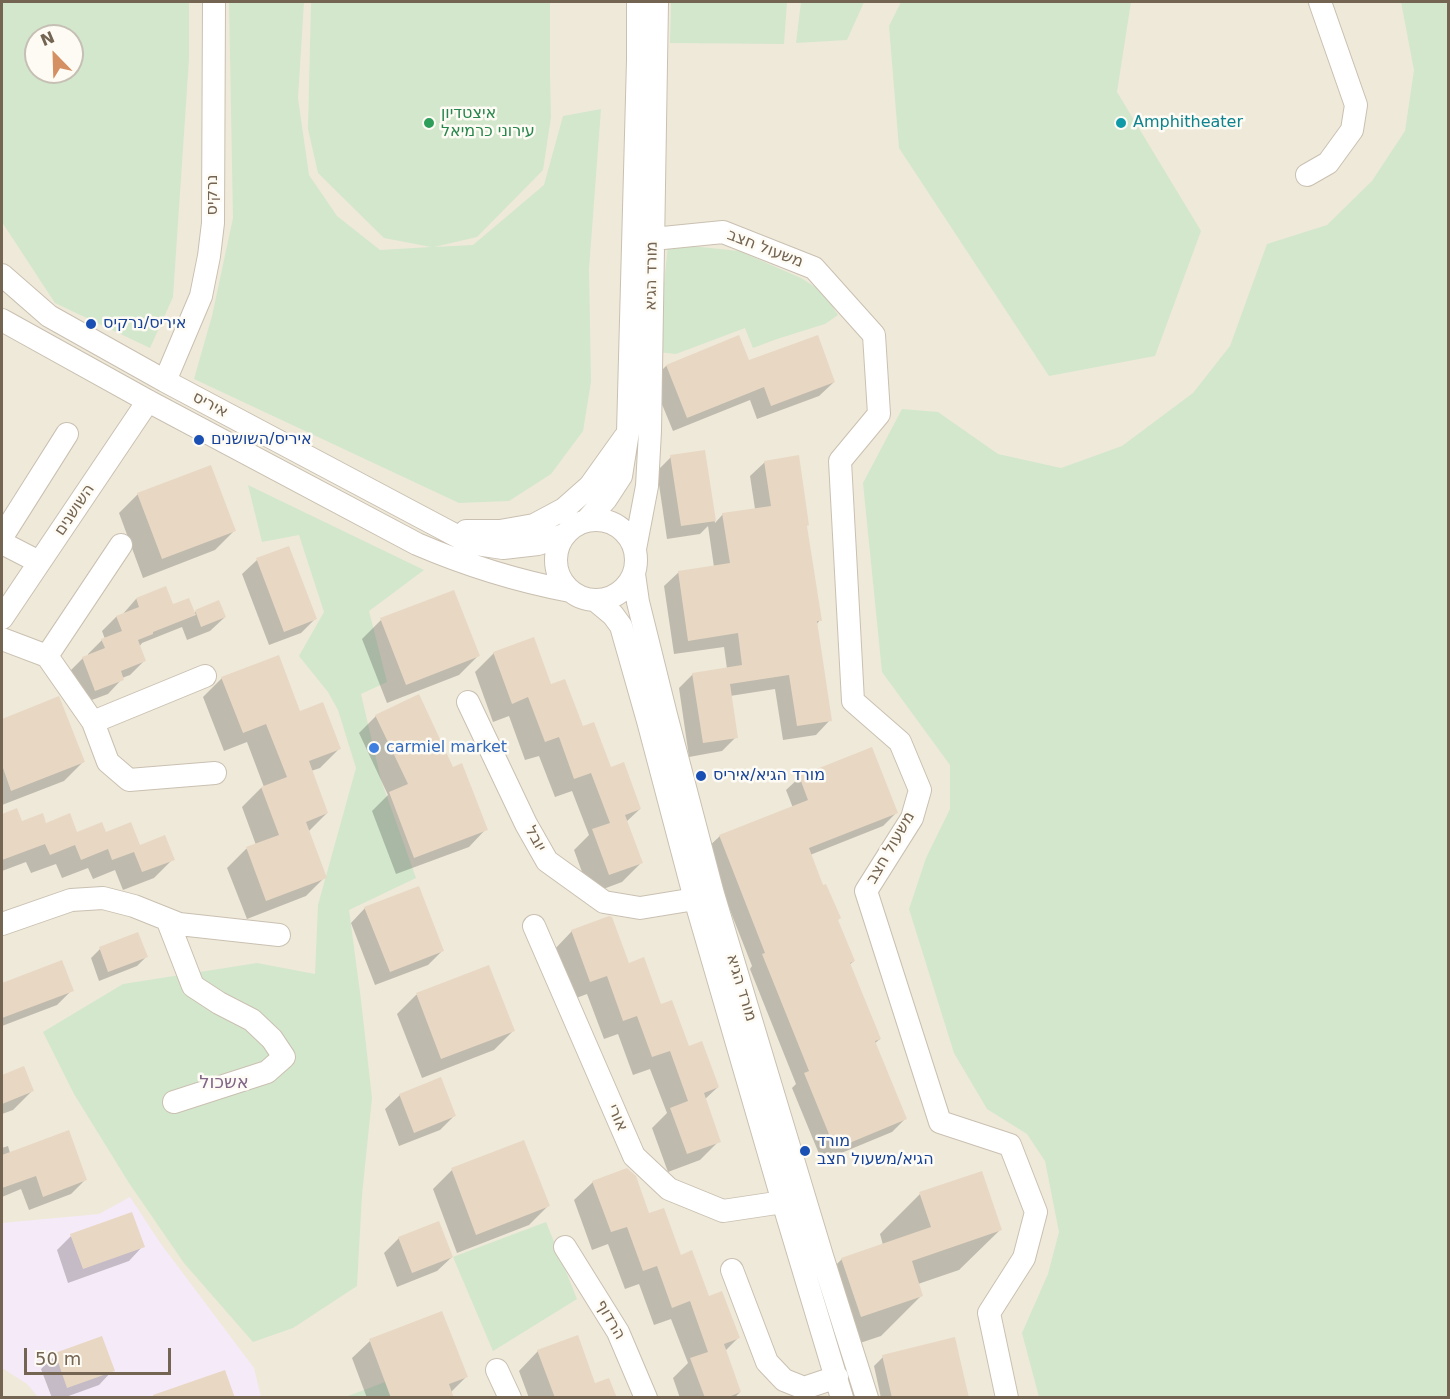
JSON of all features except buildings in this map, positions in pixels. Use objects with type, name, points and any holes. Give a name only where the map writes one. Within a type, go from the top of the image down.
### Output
[{"type":"street","name":"נרקיס","points":[[165,381],[201,296],[209,256],[213,223],[213,2]]},
{"type":"street","name":"מורד הגיא","points":[[587,520],[606,500],[621,476],[628,432],[638,2]]},
{"type":"street","name":"מורד הגיא","points":[[635,549],[647,486],[650,430],[657,2]]},
{"type":"street","points":[[1307,175],[1328,163],[1352,130],[1356,105],[1320,2]]},
{"type":"street","name":"משעול חצב","points":[[653,239],[723,232],[814,268],[874,335],[879,414],[840,461],[853,701],[900,742],[920,790],[912,818],[866,891],[940,1122],[1010,1145],[1036,1212],[1024,1258],[989,1313],[1007,1398]]},
{"type":"street","name":"איריס","points":[[2,275],[49,316],[165,381],[470,543],[503,548],[538,544],[564,535]]},
{"type":"street","name":"איריס","points":[[2,321],[417,544],[480,569],[540,586],[570,591]]},
{"type":"street","name":"השושנים","points":[[2,618],[148,401]]},
{"type":"street","points":[[443,530],[500,531],[534,525],[564,509],[590,486],[628,432]]},
{"type":"street","points":[[2,537],[67,434]]},
{"type":"street","points":[[601,519],[615,523],[626,531],[635,549],[637,557],[634,574],[629,583],[620,593],[607,599],[595,600],[580,597],[570,591],[562,581],[557,569],[555,557],[564,535],[574,525],[587,520],[601,519]]},
{"type":"street","points":[[2,543],[39,562]]},
{"type":"street","points":[[47,656],[121,545]]},
{"type":"street","name":"מורד הגיא","points":[[634,574],[638,602],[663,704],[713,894],[867,1398]]},
{"type":"street","name":"מורד הגיא","points":[[595,600],[613,615],[621,626],[695,899],[839,1387]]},
{"type":"street","points":[[2,639],[47,656],[93,722],[108,762],[129,780],[215,773]]},
{"type":"street","points":[[93,722],[205,676]]},
{"type":"street","name":"יובל","points":[[468,702],[526,824],[547,861],[604,902],[640,908],[695,899]]},
{"type":"street","points":[[2,924],[71,900],[103,898],[134,906],[179,924],[279,935]]},
{"type":"street","points":[[166,919],[193,986],[252,1020],[272,1039],[284,1057],[267,1072],[174,1102]]},
{"type":"street","name":"אורי","points":[[534,926],[634,1156],[669,1189],[723,1211],[783,1202]]},
{"type":"street","name":"הרדוף","points":[[565,1247],[618,1332],[646,1398]]},
{"type":"street","points":[[732,1270],[767,1362],[784,1380],[804,1388],[839,1387]]},
{"type":"street","points":[[497,1370],[510,1398]]},
{"type":"shaded area","points":[[2,2],[1448,2],[1138,1397],[2,1398]]},
{"type":"shaded area","points":[[130,1197],[161,1244],[254,1368],[261,1397],[38,1397],[27,1384],[2,1368],[2,1223],[99,1214]]},
{"type":"green space","points":[[2,2],[189,2],[189,59],[173,297],[150,348],[55,303],[2,222]]},
{"type":"green space","points":[[229,2],[304,2],[298,98],[309,175],[337,216],[380,250],[431,247],[384,238],[318,173],[308,129],[311,2],[550,2],[551,117],[543,170],[477,237],[434,247],[473,245],[544,185],[563,116],[601,109],[589,269],[591,382],[583,431],[551,474],[509,501],[459,503],[194,379],[212,316],[233,218]]},
{"type":"green space","points":[[671,2],[787,2],[784,44],[670,43]]},
{"type":"green space","points":[[801,2],[864,2],[847,40],[796,43]]},
{"type":"green space","points":[[901,2],[1131,2],[1117,92],[1201,231],[1155,356],[1049,376],[899,148],[889,26]]},
{"type":"green space","points":[[1401,2],[1448,2],[1448,1397],[1039,1397],[1022,1333],[1048,1274],[1059,1232],[1045,1161],[1027,1134],[987,1109],[954,1053],[909,909],[926,858],[950,809],[950,765],[882,672],[863,483],[902,409],[938,412],[998,454],[1061,468],[1122,446],[1193,393],[1230,346],[1267,244],[1327,225],[1372,181],[1405,131],[1414,70]]},
{"type":"green space","points":[[668,245],[739,251],[801,278],[823,292],[838,315],[825,324],[753,348],[745,328],[676,354],[657,352]]},
{"type":"green space","points":[[248,485],[424,570],[369,611],[387,682],[361,694],[381,780],[416,878],[349,910],[372,1098],[362,1195],[357,1286],[293,1328],[253,1342],[184,1263],[129,1183],[74,1094],[43,1032],[123,984],[257,963],[315,974],[318,905],[356,768],[338,710],[328,692],[299,656],[324,612],[299,535],[262,542]]},
{"type":"green space","points":[[546,1222],[577,1299],[493,1351],[453,1257]]},
{"type":"green space","points":[[385,1382],[393,1397],[349,1398],[348,1396]]},
{"type":"place","name":"איצטדיון עירוני כרמיאל","points":[[429,123]]},
{"type":"place","name":"Amphitheater","points":[[1121,123]]},
{"type":"place","name":"איריס/נרקיס","points":[[91,324]]},
{"type":"place","name":"איריס/השושנים","points":[[199,440]]},
{"type":"place","name":"carmiel market","points":[[374,748]]},
{"type":"place","name":"מורד הגיא/איריס","points":[[701,776]]},
{"type":"place","name":"מורד הגיא/משעול חצב","points":[[805,1151]]},
{"type":"district","name":"אשכול","points":[[224,1083]]}]
